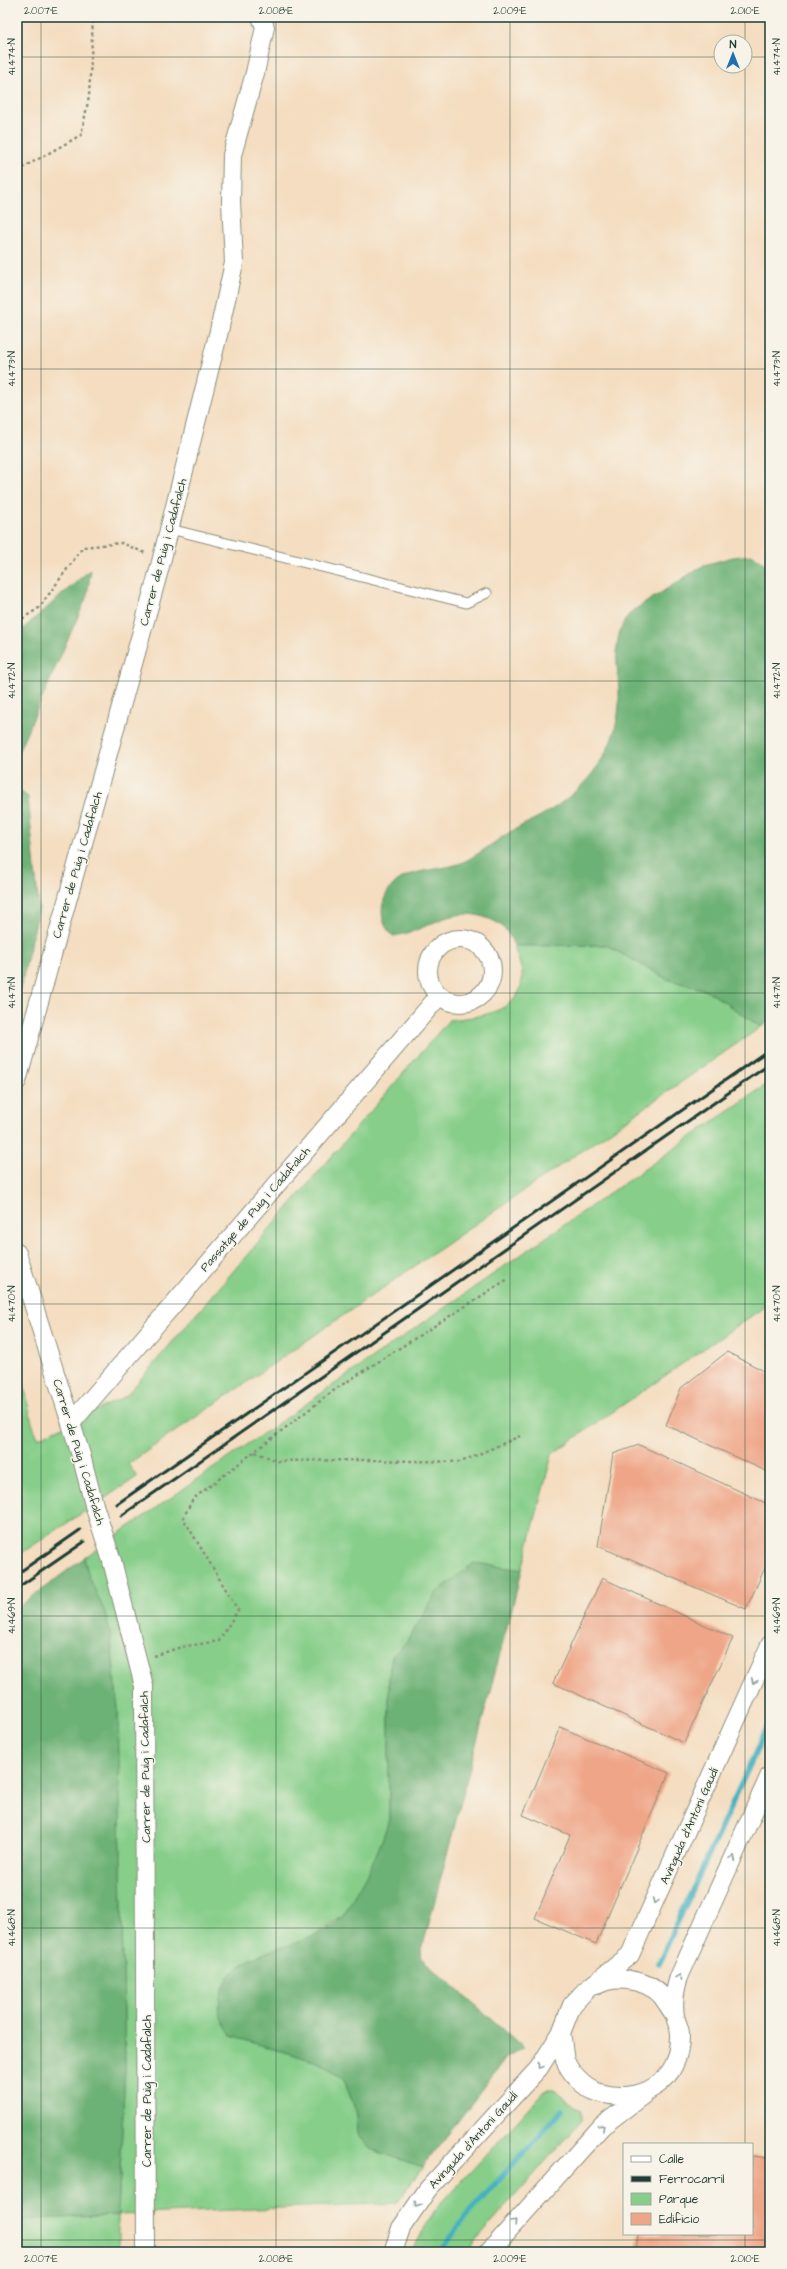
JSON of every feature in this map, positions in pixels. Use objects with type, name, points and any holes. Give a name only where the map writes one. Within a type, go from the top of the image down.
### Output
[{"type":"street","name":"Carrer de Puig i Cadafalch","points":[[17,1081],[162,560],[219,331],[234,263],[231,201],[232,155],[255,73],[265,27],[261,17]]},
{"type":"street","name":"Passatge de Puig i Cadafalch","points":[[71,1423],[439,996]]},
{"type":"street","name":"Carrer de Puig i Cadafalch","points":[[17,1253],[71,1423],[94,1505],[112,1561],[144,1686],[146,1733],[146,2252]]},
{"type":"street","name":"Avinguda d'Antoni Gaudí","points":[[393,2252],[401,2228],[428,2189],[539,2068],[561,2033],[572,2005],[586,1990],[630,1955],[770,1645]]},
{"type":"street","name":"Avinguda d'Antoni Gaudí","points":[[489,2252],[602,2126],[659,2083],[672,2068],[678,2053],[680,2033],[675,2015],[675,1990],[679,1977],[770,1775]]},
{"type":"street","name":"Avinguda d'Antoni Gaudí","points":[[586,1990],[602,1982],[622,1979],[642,1983],[660,1994],[675,2015]]},
{"type":"street","name":"Avinguda d'Antoni Gaudí","points":[[561,2033],[565,2061],[576,2078],[593,2091],[613,2097],[626,2097],[650,2089]]},
{"type":"lane","points":[[170,529],[466,603],[487,593]]},
{"type":"path","points":[[17,171],[81,135],[89,97],[93,17]]},
{"type":"path","points":[[17,622],[39,608],[83,547],[122,543],[162,560]]},
{"type":"path","points":[[138,1661],[181,1647],[219,1641],[238,1610],[183,1518],[194,1499],[336,1388],[508,1279]]},
{"type":"path","points":[[255,1452],[277,1461],[365,1460],[461,1462],[520,1436]]},
{"type":"green space","points":[[753,555],[770,568],[770,1021],[761,1027],[708,991],[667,979],[606,945],[514,946],[510,936],[501,925],[487,918],[461,914],[450,916],[406,934],[393,936],[385,924],[382,911],[385,897],[393,885],[416,873],[453,866],[474,856],[510,832],[559,805],[577,790],[598,766],[612,739],[616,724],[619,709],[617,661],[618,641],[624,621],[631,612],[704,565],[733,557]]},
{"type":"green space","points":[[91,569],[87,596],[17,755],[17,634]]},
{"type":"green space","points":[[17,789],[28,797],[39,909],[17,1003]]},
{"type":"green space","points":[[606,945],[667,979],[708,991],[761,1027],[128,1464],[137,1477],[17,1556],[17,1351],[32,1423],[38,1438],[126,1396],[449,1020],[494,1012],[505,1007],[513,1000],[519,991],[522,979],[514,946]]},
{"type":"green space","points":[[770,1082],[770,1303],[552,1454],[522,1570],[474,1563],[436,1593],[409,1639],[392,1656],[389,1675],[389,1819],[383,1840],[365,1879],[342,1917],[304,1942],[284,1948],[231,2036],[308,2059],[326,2066],[343,2077],[357,2114],[358,2133],[370,2149],[423,2167],[396,2203],[118,2215],[125,2068],[118,1709],[110,1632],[105,1612],[89,1577],[84,1558]]},
{"type":"green space","points":[[84,1558],[89,1577],[105,1612],[110,1632],[118,1709],[125,2068],[118,2215],[17,2220],[17,1608]]},
{"type":"green space","points":[[474,1563],[522,1570],[420,1957],[524,2047],[506,2058],[423,2167],[370,2149],[358,2133],[357,2114],[343,2077],[326,2066],[308,2059],[231,2036],[220,2013],[219,2002],[223,1988],[232,1973],[244,1963],[260,1955],[313,1937],[329,1928],[342,1917],[347,1910],[374,1859],[389,1819],[389,1675],[392,1656],[409,1639],[436,1593]]},
{"type":"green space","points":[[546,2090],[554,2090],[582,2111],[582,2120],[476,2240],[469,2252],[413,2252],[417,2241],[435,2210]]},
{"type":"green space","points":[[118,2215],[118,2252],[17,2252],[17,2220]]},
{"type":"building","points":[[727,1352],[770,1374],[770,1473],[666,1425],[681,1388]]},
{"type":"building","points":[[639,1445],[770,1505],[770,1557],[746,1609],[598,1546],[613,1454]]},
{"type":"building","points":[[602,1578],[733,1638],[684,1743],[553,1683]]},
{"type":"building","points":[[560,1727],[669,1773],[596,1944],[535,1918],[570,1835],[523,1815]]},
{"type":"building","points":[[753,2156],[770,2158],[770,2252],[636,2252],[638,2235],[753,2235]]},
{"type":"waterway","points":[[659,1963],[770,1721]]},
{"type":"waterway","points":[[440,2252],[460,2223],[562,2110]]},
{"type":"railway","points":[[117,1504],[770,1049]]},
{"type":"railway","points":[[121,1516],[770,1064]]},
{"type":"railway","points":[[17,1574],[80,1530]]},
{"type":"railway","points":[[17,1588],[84,1542]]}]
